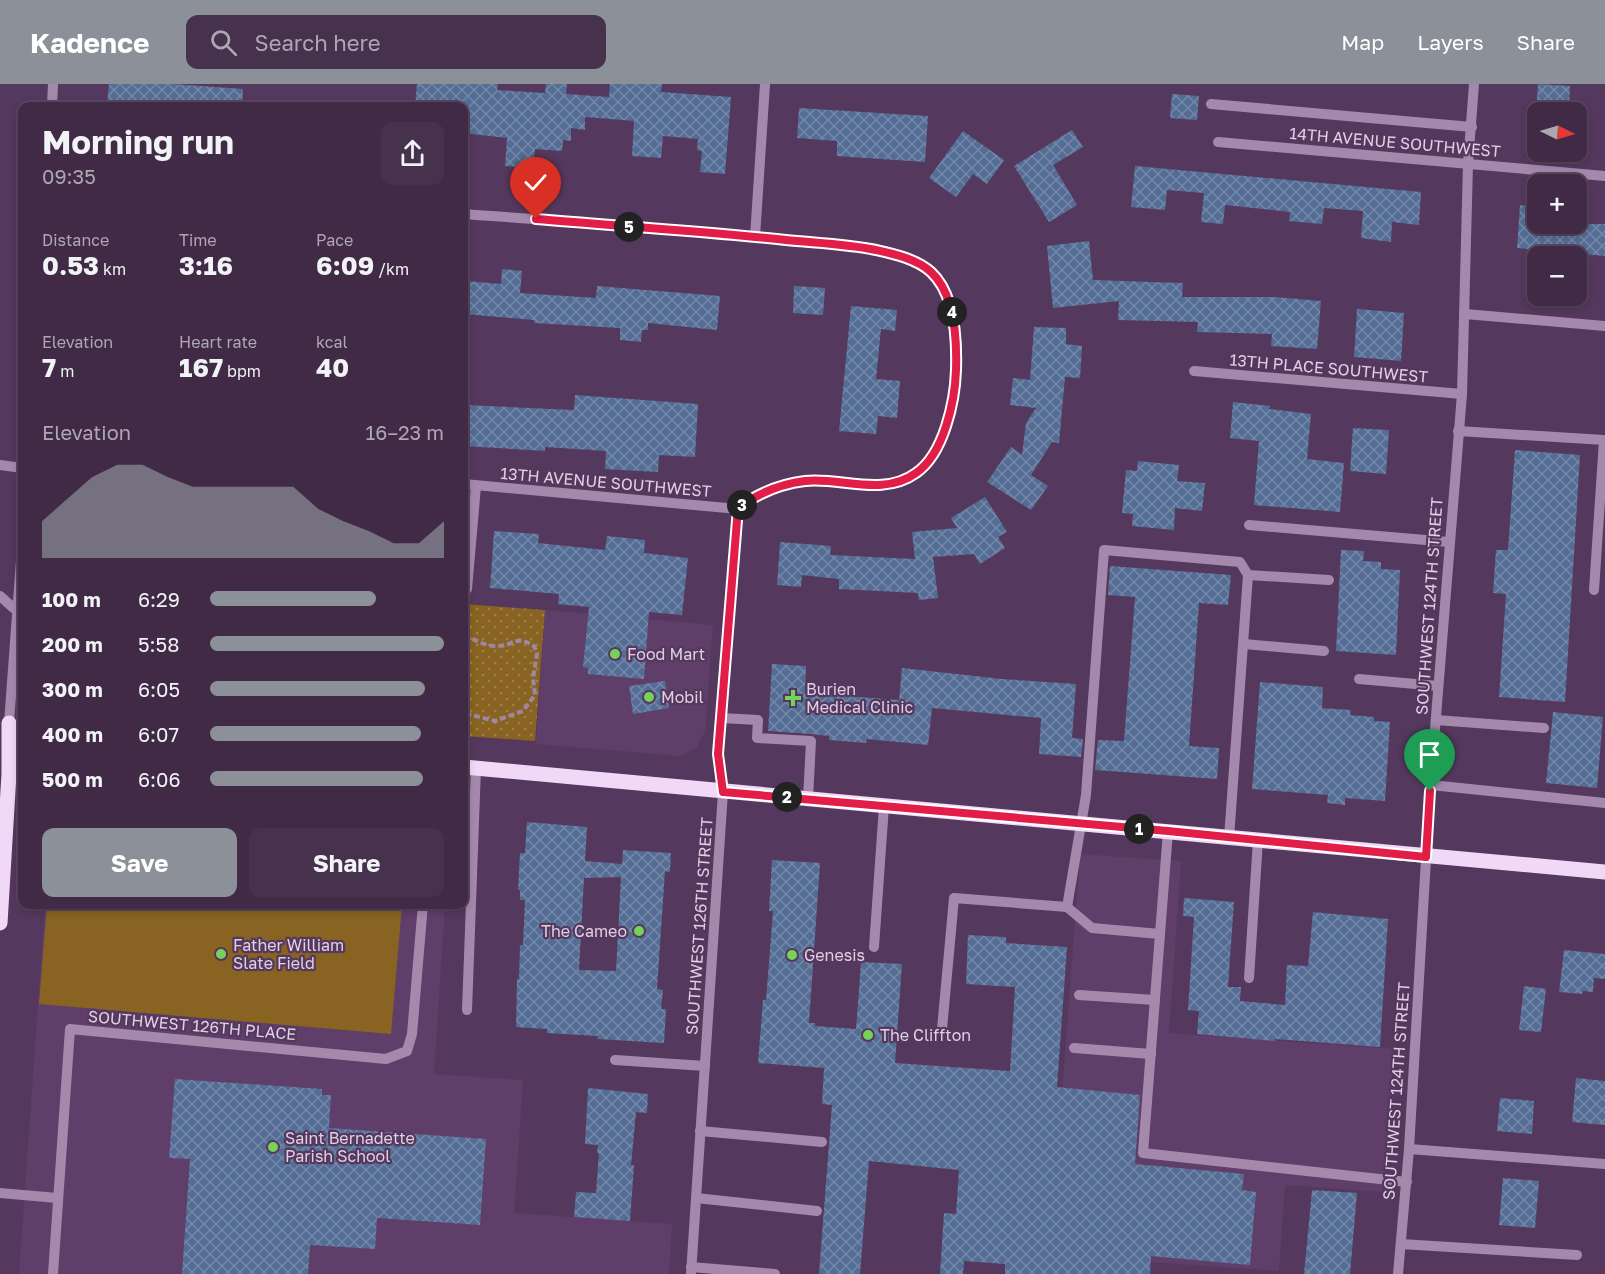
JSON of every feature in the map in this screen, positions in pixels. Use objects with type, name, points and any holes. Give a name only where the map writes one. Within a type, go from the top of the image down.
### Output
[{"type":"main road","points":[[0,923],[11,723]]},
{"type":"main road","points":[[470,767],[1605,872]]},
{"type":"street","points":[[52,102],[53,84]]},
{"type":"street","points":[[755,237],[765,84]]},
{"type":"street","name":"SOUTHWEST 124TH STREET","points":[[1398,1274],[1407,1182],[1438,686],[1462,394],[1468,164],[1474,84]]},
{"type":"street","points":[[1211,104],[1472,127]]},
{"type":"street","name":"14TH AVENUE SOUTHWEST","points":[[1218,142],[1605,176]]},
{"type":"street","points":[[468,214],[755,237],[873,250],[897,255],[918,263],[930,271],[940,283],[954,318],[956,361],[955,389],[947,423],[929,460],[917,473],[903,480],[885,484],[859,485],[807,481],[765,492],[738,508]]},
{"type":"street","points":[[1465,314],[1605,326]]},
{"type":"street","name":"13TH PLACE SOUTHWEST","points":[[1194,371],[1462,394]]},
{"type":"street","points":[[1458,431],[1604,440],[1594,590]]},
{"type":"street","points":[[0,465],[18,467]]},
{"type":"street","name":"13TH AVENUE SOUTHWEST","points":[[468,485],[738,508]]},
{"type":"street","points":[[468,578],[476,486]]},
{"type":"street","name":"SOUTHWEST 126TH STREET","points":[[691,1270],[723,792],[718,754],[738,508]]},
{"type":"street","points":[[1249,525],[1449,542]]},
{"type":"street","points":[[1067,907],[1086,795],[1104,550],[1240,562],[1248,574],[1229,838]]},
{"type":"street","points":[[1248,574],[1329,580]]},
{"type":"street","points":[[0,596],[18,612],[11,723]]},
{"type":"street","points":[[1244,644],[1324,651]]},
{"type":"street","points":[[1359,680],[1438,686]]},
{"type":"street","points":[[721,718],[758,720],[757,738],[811,741],[808,799]]},
{"type":"street","points":[[1436,720],[1544,728]]},
{"type":"street","points":[[467,1010],[470,767]]},
{"type":"street","points":[[1431,785],[1605,803]]},
{"type":"street","points":[[874,947],[884,806]]},
{"type":"street","points":[[1168,831],[1143,1153],[1407,1182]]},
{"type":"street","points":[[1249,978],[1258,840]]},
{"type":"street","points":[[942,1029],[954,898],[1067,907],[1092,928],[1160,934]]},
{"type":"street","name":"SOUTHWEST 126TH PLACE","points":[[53,1274],[70,1029],[386,1059],[407,1051],[412,1034],[423,909]]},
{"type":"street","points":[[1079,995],[1155,1000]]},
{"type":"street","points":[[1074,1048],[1151,1054]]},
{"type":"street","points":[[615,1060],[705,1066]]},
{"type":"street","points":[[700,1131],[822,1142]]},
{"type":"street","points":[[1409,1149],[1605,1164]]},
{"type":"street","points":[[0,1193],[57,1198]]},
{"type":"street","points":[[696,1198],[817,1211]]},
{"type":"street","points":[[1401,1244],[1577,1255]]},
{"type":"street","points":[[691,1270],[775,1274]]},
{"type":"path","points":[[468,638],[497,646],[515,640],[522,641],[534,646],[537,653],[533,679],[535,695],[524,711],[495,721],[468,714]]},
{"type":"shaded area","points":[[468,604],[545,610],[535,741],[468,736]]},
{"type":"shaded area","points":[[545,610],[713,625],[705,731],[697,747],[681,756],[536,744]]},
{"type":"shaded area","points":[[1080,854],[1181,861],[1169,1033],[1394,1049],[1383,1192],[1285,1185],[1279,1271],[1050,1255]]},
{"type":"shaded area","name":"Saint Bernadette Parish School","points":[[45,909],[445,909],[434,1074],[523,1080],[514,1213],[672,1224],[669,1274],[19,1274]]},
{"type":"shaded area","name":"Father William Slate Field","points":[[47,909],[402,909],[391,1034],[39,1004]]},
{"type":"building","points":[[109,84],[173,84],[243,89],[242,102],[107,102]]},
{"type":"building","points":[[417,84],[498,84],[497,90],[545,93],[546,84],[567,84],[566,94],[609,97],[610,84],[662,84],[661,92],[731,97],[725,174],[700,172],[702,151],[697,150],[698,139],[663,136],[661,158],[632,156],[634,121],[585,117],[585,130],[571,128],[571,141],[563,140],[562,151],[535,149],[533,168],[505,166],[507,138],[468,133],[468,102],[415,102]]},
{"type":"building","points":[[1538,84],[1570,86],[1569,102],[1537,102]]},
{"type":"building","points":[[1172,94],[1199,96],[1197,120],[1170,118]]},
{"type":"building","points":[[799,108],[928,116],[925,162],[837,156],[837,141],[797,138]]},
{"type":"building","points":[[1072,130],[1083,147],[1053,165],[1077,205],[1049,222],[1014,166]]},
{"type":"building","points":[[963,131],[1004,160],[987,184],[973,174],[956,197],[929,178]]},
{"type":"building","points":[[1135,166],[1421,192],[1419,225],[1392,222],[1391,242],[1361,238],[1363,211],[1324,208],[1322,224],[1289,221],[1290,212],[1225,205],[1223,224],[1201,222],[1204,193],[1167,190],[1165,210],[1131,207]]},
{"type":"building","points":[[1520,205],[1527,206],[1527,234],[1587,234],[1587,224],[1605,224],[1605,256],[1587,254],[1587,246],[1517,248]]},
{"type":"building","points":[[1089,241],[1093,280],[1183,283],[1182,297],[1275,297],[1321,301],[1317,349],[1271,346],[1272,334],[1197,332],[1198,322],[1118,320],[1119,301],[1053,308],[1047,246]]},
{"type":"building","points":[[502,269],[522,271],[520,293],[596,298],[597,286],[720,296],[717,330],[648,323],[648,330],[642,330],[641,342],[620,340],[620,328],[534,323],[534,320],[468,314],[468,281],[501,284]]},
{"type":"building","points":[[794,286],[825,288],[823,315],[793,313]]},
{"type":"building","points":[[851,306],[897,310],[895,331],[881,329],[876,379],[900,381],[897,418],[878,416],[876,434],[839,431]]},
{"type":"building","points":[[1357,309],[1404,313],[1401,361],[1354,357]]},
{"type":"building","points":[[1034,327],[1066,328],[1066,344],[1082,346],[1080,378],[1065,377],[1059,443],[1052,442],[1031,475],[1048,486],[1031,510],[987,482],[1011,447],[1022,455],[1026,423],[1036,408],[1010,405],[1013,378],[1030,380]]},
{"type":"building","points":[[575,395],[698,404],[695,457],[659,455],[658,472],[605,469],[606,451],[545,447],[545,451],[468,446],[468,405],[574,410]]},
{"type":"building","points":[[1233,402],[1311,414],[1307,459],[1344,463],[1340,512],[1254,505],[1259,441],[1230,438]]},
{"type":"building","points":[[1353,428],[1389,430],[1386,474],[1350,471]]},
{"type":"building","points":[[1515,450],[1580,455],[1565,702],[1499,697],[1506,594],[1493,593],[1496,550],[1508,550]]},
{"type":"building","points":[[1138,461],[1179,465],[1177,481],[1205,483],[1202,511],[1175,508],[1174,530],[1132,526],[1133,514],[1122,513],[1126,470],[1137,471]]},
{"type":"building","points":[[985,497],[1007,532],[998,537],[1005,548],[980,564],[974,554],[933,557],[938,598],[919,600],[918,593],[839,589],[839,579],[802,575],[801,587],[777,585],[780,542],[831,546],[830,555],[915,559],[912,532],[957,528],[951,518]]},
{"type":"building","points":[[494,531],[539,534],[538,543],[605,550],[607,536],[645,540],[644,553],[688,558],[682,615],[649,612],[644,679],[588,674],[588,668],[583,667],[589,607],[558,604],[559,594],[490,588]]},
{"type":"building","points":[[1341,550],[1364,551],[1363,561],[1381,562],[1381,569],[1400,570],[1396,655],[1336,651]]},
{"type":"building","points":[[1110,566],[1231,575],[1228,605],[1199,603],[1189,746],[1219,748],[1217,779],[1095,770],[1098,740],[1124,741],[1135,597],[1108,595]]},
{"type":"building","points":[[772,664],[806,666],[805,693],[899,700],[902,668],[1076,684],[1072,738],[1083,739],[1081,757],[1039,754],[1041,718],[932,708],[928,745],[867,739],[866,743],[829,740],[829,736],[768,731]]},
{"type":"building","name":"Mobil","points":[[665,681],[669,708],[633,714],[629,686]]},
{"type":"building","points":[[1260,682],[1323,687],[1322,708],[1351,710],[1350,715],[1374,717],[1374,721],[1390,722],[1385,801],[1345,798],[1345,805],[1327,803],[1328,795],[1252,789]]},
{"type":"building","points":[[1553,712],[1603,717],[1597,788],[1546,783]]},
{"type":"building","points":[[527,822],[587,827],[585,861],[622,864],[623,850],[671,853],[670,872],[665,871],[657,989],[663,990],[661,1009],[666,1009],[664,1043],[597,1039],[598,1036],[547,1033],[547,1029],[516,1027],[517,979],[519,979],[520,945],[523,945],[525,900],[520,900],[520,890],[518,890],[520,853],[525,853]],"holes":[[[621,877],[616,971],[579,970],[584,878]]]},
{"type":"building","points":[[772,860],[820,863],[809,1023],[815,1023],[815,1026],[856,1029],[861,962],[902,964],[895,1063],[1010,1071],[1015,987],[966,984],[968,935],[1006,937],[1006,943],[1067,947],[1057,1087],[1140,1095],[1135,1164],[1244,1174],[1242,1190],[1256,1192],[1250,1265],[1151,1256],[1150,1274],[1005,1274],[1005,1264],[964,1261],[963,1274],[940,1274],[944,1213],[956,1214],[959,1170],[869,1161],[860,1274],[819,1274],[832,1105],[822,1104],[824,1068],[758,1063],[773,911],[769,911]]},
{"type":"building","points":[[1184,898],[1234,902],[1228,987],[1241,987],[1240,1001],[1285,1005],[1287,965],[1308,966],[1313,912],[1388,919],[1380,1047],[1197,1034],[1199,1011],[1188,1010],[1194,917],[1183,916]]},
{"type":"building","points":[[1564,950],[1605,954],[1605,979],[1594,978],[1593,992],[1583,991],[1582,994],[1559,992]]},
{"type":"building","points":[[1524,986],[1546,989],[1541,1032],[1519,1030]]},
{"type":"building","points":[[1576,1078],[1605,1081],[1605,1125],[1572,1122]]},
{"type":"building","points":[[175,1079],[322,1089],[322,1095],[331,1095],[329,1128],[486,1139],[480,1225],[377,1218],[375,1249],[310,1245],[308,1274],[182,1274],[190,1159],[169,1158]]},
{"type":"building","points":[[588,1088],[648,1094],[647,1113],[636,1112],[631,1165],[634,1165],[630,1221],[574,1217],[576,1192],[596,1193],[598,1145],[585,1144]]},
{"type":"building","points":[[1500,1098],[1534,1101],[1532,1134],[1497,1131]]},
{"type":"building","points":[[1503,1178],[1539,1181],[1535,1228],[1499,1225]]},
{"type":"building","points":[[1312,1190],[1357,1193],[1350,1274],[1304,1274]]},
{"type":"place","name":"Food Mart","points":[[615,654]]},
{"type":"place","name":"Mobil","points":[[649,697]]},
{"type":"place","name":"Burien Medical Clinic","points":[[793,698]]},
{"type":"place","name":"The Cameo","points":[[639,931]]},
{"type":"place","name":"Father William Slate Field","points":[[221,954]]},
{"type":"place","name":"Genesis","points":[[792,955]]},
{"type":"place","name":"The Cliffton","points":[[868,1035]]},
{"type":"place","name":"Saint Bernadette Parish School","points":[[273,1147]]},
{"type":"route","points":[[536,219],[755,237],[873,250],[897,255],[918,263],[930,271],[940,283],[954,318],[955,389],[947,423],[929,460],[917,473],[903,480],[885,484],[859,485],[807,481],[786,485],[765,492],[738,508],[718,754],[723,792],[1168,831],[1426,857],[1430,791]]}]
